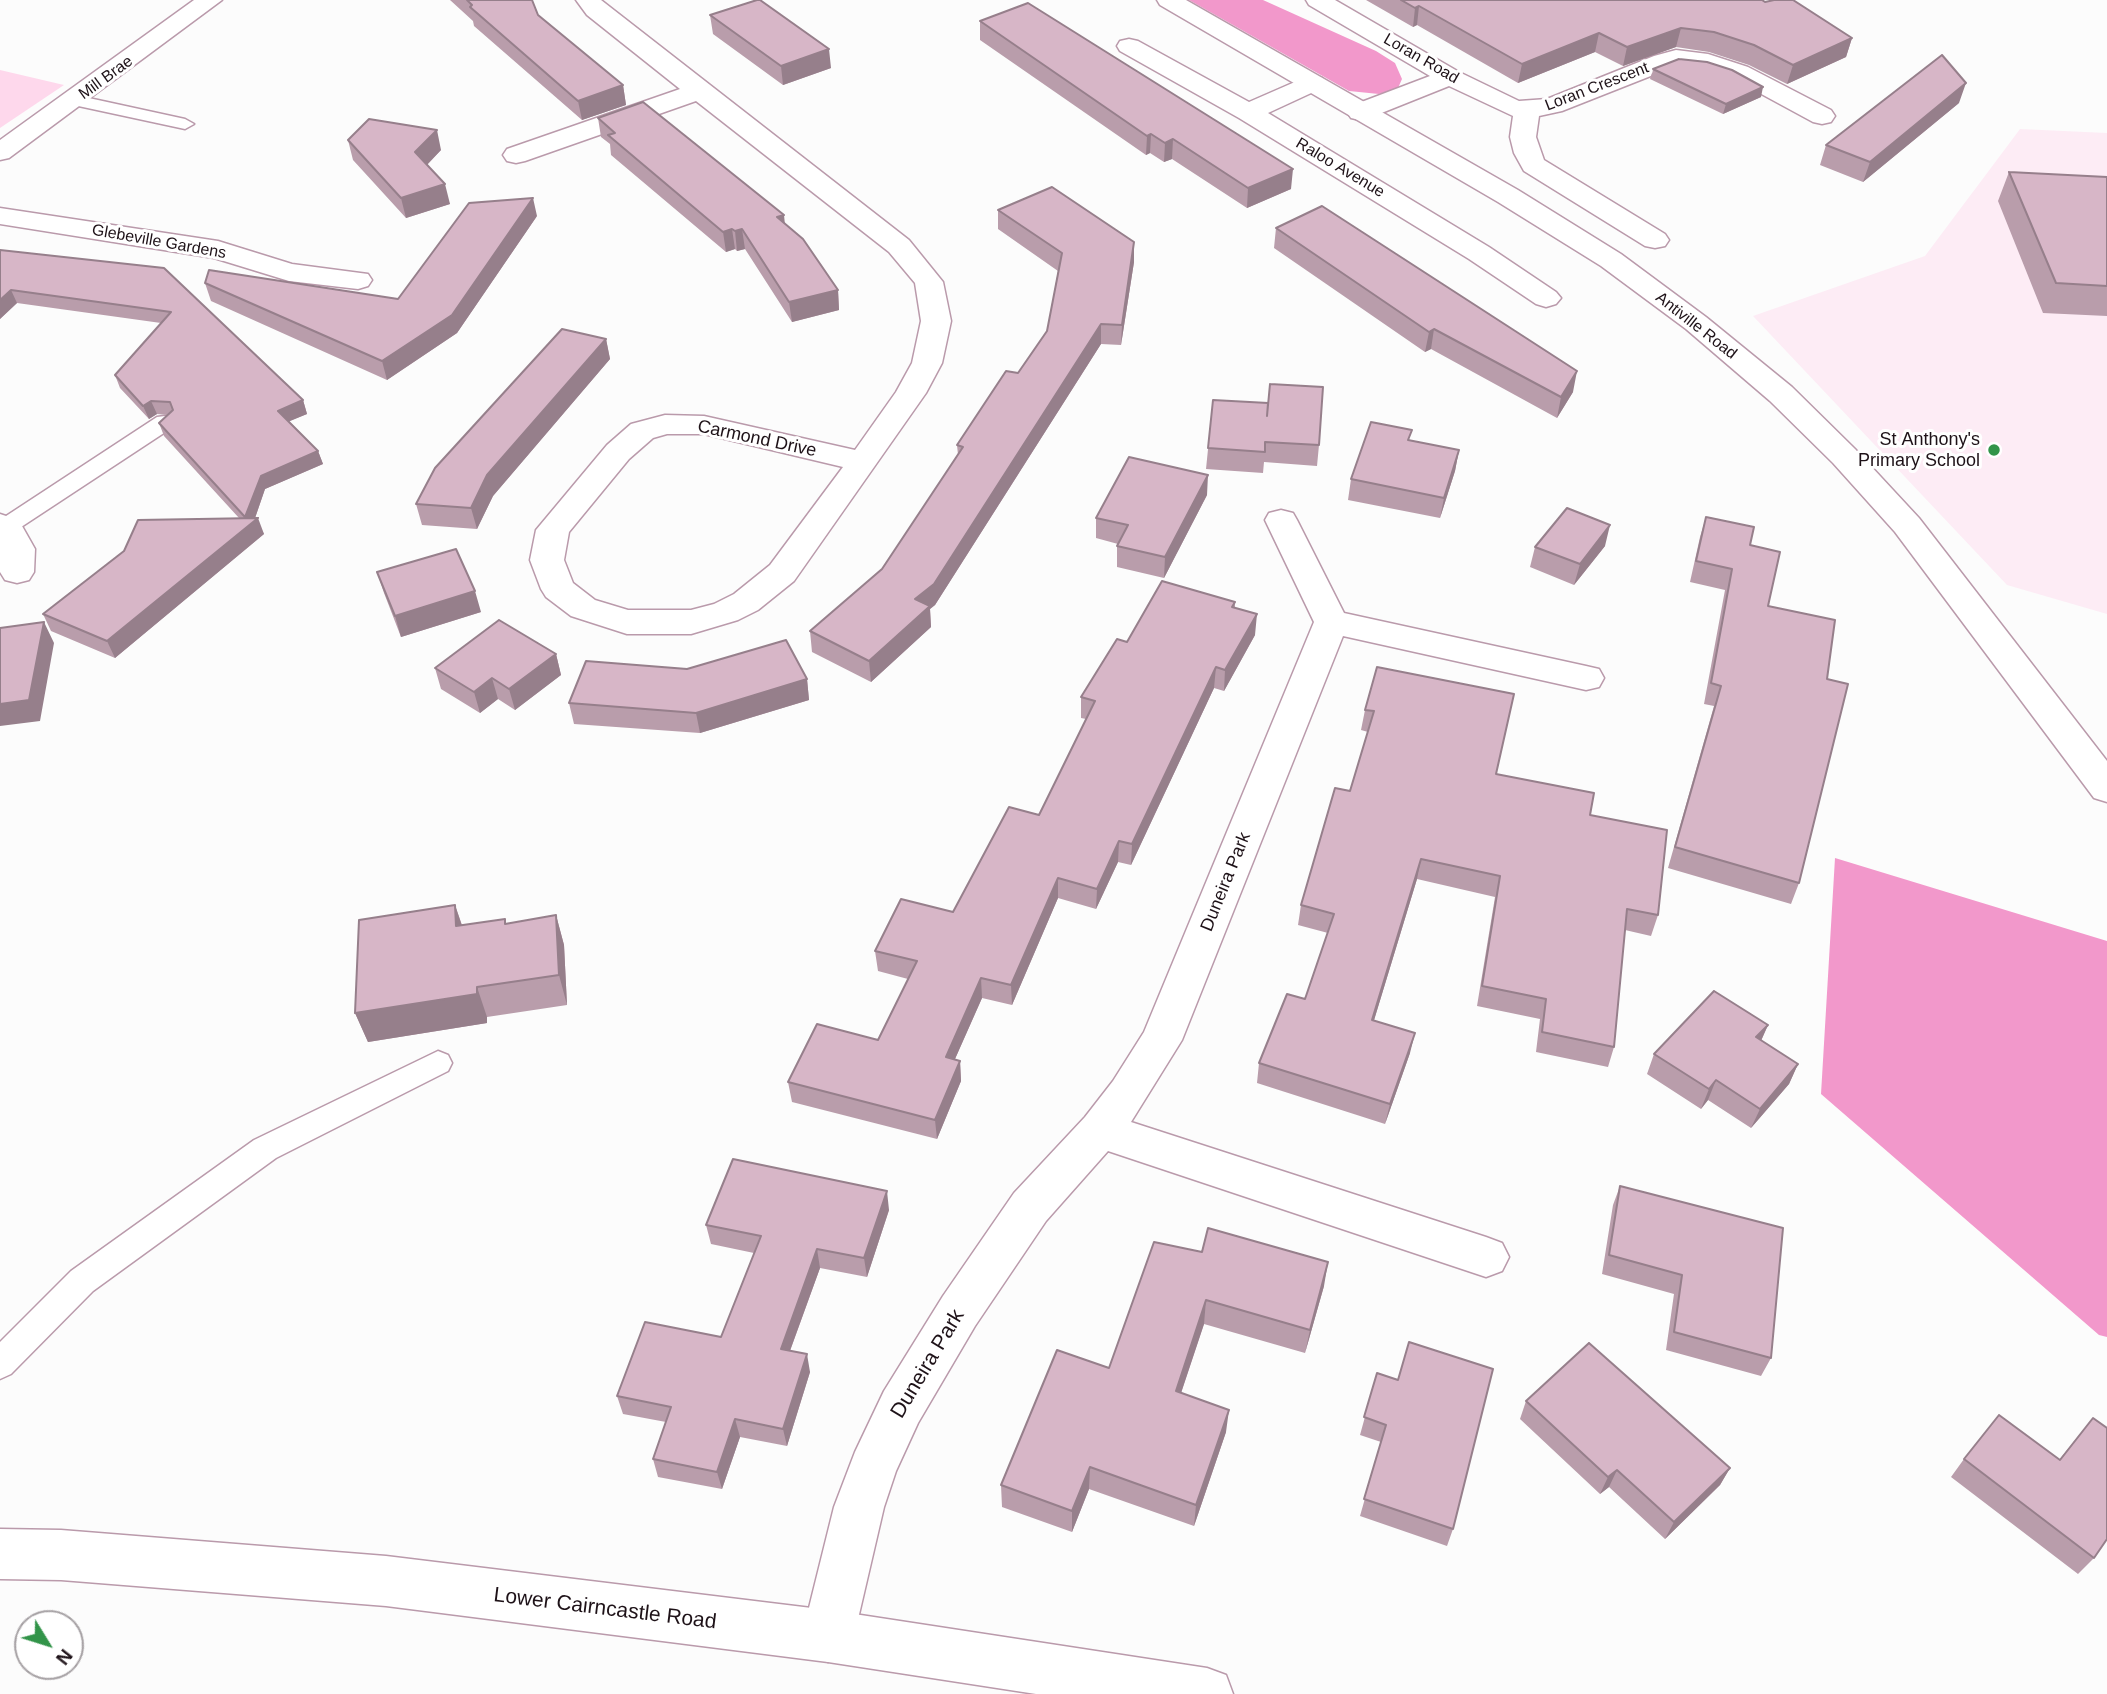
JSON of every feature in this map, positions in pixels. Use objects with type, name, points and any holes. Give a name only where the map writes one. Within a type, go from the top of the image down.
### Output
[{"type":"street","name":"Mill Brae","points":[[0,152],[210,0]]},
{"type":"street","name":"Carmond Drive","points":[[589,0],[596,9],[699,91],[900,246],[929,282],[936,321],[927,363],[911,393],[863,462],[782,573],[747,602],[726,612],[691,622],[627,622],[583,608],[558,589],[547,560],[553,530],[618,452],[642,431],[665,424],[704,425],[863,462]]},
{"type":"street","name":"Antiville Road","points":[[1169,0],[1508,196],[1611,260],[1696,323],[1781,394],[1844,456],[1907,525],[2107,788]]},
{"type":"street","name":"Loran Road","points":[[1321,0],[1450,77],[1499,103],[1527,110]]},
{"type":"street","name":"Raloo Avenue","points":[[1129,46],[1248,112],[1479,253],[1546,298]]},
{"type":"street","name":"Loran Crescent","points":[[1527,110],[1559,104],[1666,60],[1696,60],[1732,69],[1822,116]]},
{"type":"street","points":[[1360,112],[1450,77]]},
{"type":"street","points":[[1248,112],[1313,83]]},
{"type":"street","points":[[516,155],[699,91]]},
{"type":"street","points":[[1527,110],[1523,137],[1525,150],[1534,165],[1655,240]]},
{"type":"street","name":"Glebeville Gardens","points":[[0,216],[218,250],[289,272],[358,280]]},
{"type":"street","points":[[1280,520],[1331,622],[1586,678]]},
{"type":"street","points":[[2,526],[18,549],[18,572]]},
{"type":"street","name":"Duneira Park","points":[[828,1636],[859,1507],[872,1468],[901,1407],[959,1311],[1030,1207],[1100,1130],[1128,1093],[1161,1040],[1331,622]]},
{"type":"street","points":[[1100,1130],[1486,1257]]},
{"type":"street","name":"Lower Cairncastle Road","points":[[0,1554],[87,1557],[386,1581],[828,1636],[1207,1694]]},
{"type":"lane","points":[[75,100],[186,124]]},
{"type":"lane","points":[[2,526],[165,422]]},
{"type":"lane","points":[[0,1363],[82,1281],[265,1149],[438,1063]]},
{"type":"shaded area","points":[[1189,0],[1263,0],[1376,51],[1395,63],[1402,79],[1398,88],[1379,94],[1349,91]]},
{"type":"shaded area","points":[[0,70],[64,85],[0,128]]},
{"type":"shaded area","name":"St Anthony's Primary School","points":[[2020,129],[2107,133],[2107,614],[2007,585],[1753,316],[1925,256]]},
{"type":"shaded area","points":[[1835,858],[2107,941],[2107,1337],[2099,1335],[1821,1094]]},
{"type":"building","points":[[467,0],[532,0],[538,15],[623,85],[578,101],[470,7],[472,5]]},
{"type":"building","points":[[757,0],[829,49],[781,66],[710,15]]},
{"type":"building","points":[[1401,0],[1793,0],[1852,38],[1793,65],[1754,45],[1714,32],[1681,28],[1627,47],[1599,33],[1522,64],[1419,6],[1415,8]]},
{"type":"building","points":[[1028,3],[1293,169],[1248,188],[1173,139],[1165,143],[1151,134],[1147,136],[980,21]]},
{"type":"building","points":[[1942,55],[1966,83],[1870,162],[1826,145]]},
{"type":"building","points":[[1679,59],[1707,62],[1732,70],[1763,87],[1726,104],[1653,69]]},
{"type":"building","points":[[643,102],[784,215],[777,217],[803,239],[838,290],[789,302],[742,229],[723,232],[608,135],[615,133],[598,118]]},
{"type":"building","points":[[369,119],[437,130],[415,152],[445,184],[401,198],[348,140]]},
{"type":"building","points":[[2009,172],[2107,177],[2107,286],[2056,283]]},
{"type":"building","points":[[1052,187],[1134,242],[1122,325],[1101,324],[934,584],[915,599],[930,606],[869,661],[810,631],[882,569],[963,447],[957,445],[1006,371],[1018,373],[1047,331],[1062,253],[998,210]]},
{"type":"building","points":[[533,198],[452,315],[382,361],[205,283],[209,270],[398,299],[469,203]]},
{"type":"building","points":[[1322,206],[1577,371],[1561,397],[1434,329],[1429,332],[1276,228]]},
{"type":"building","points":[[0,250],[164,268],[303,400],[278,411],[318,451],[261,476],[245,517],[159,423],[173,410],[170,402],[151,401],[143,406],[115,375],[171,312],[11,290],[0,300]]},
{"type":"building","points":[[562,329],[606,339],[487,475],[471,508],[416,504],[435,468]]},
{"type":"building","points":[[1270,384],[1323,387],[1319,445],[1265,442],[1265,452],[1208,448],[1213,400],[1268,403],[1267,416]]},
{"type":"building","points":[[1371,422],[1412,430],[1408,440],[1459,450],[1444,498],[1351,479]]},
{"type":"building","points":[[1129,457],[1208,475],[1165,557],[1117,546],[1128,525],[1096,518]]},
{"type":"building","points":[[1567,508],[1610,525],[1580,564],[1535,547]]},
{"type":"building","points":[[1706,517],[1754,527],[1750,545],[1780,552],[1768,606],[1835,620],[1827,679],[1848,684],[1799,883],[1675,847],[1721,686],[1711,683],[1732,569],[1696,561]]},
{"type":"building","points":[[258,518],[107,641],[43,614],[124,551],[138,520]]},
{"type":"building","points":[[456,549],[475,591],[395,616],[377,572]]},
{"type":"building","points":[[1162,581],[1235,602],[1232,607],[1257,614],[1225,670],[1216,667],[1132,844],[1119,841],[1097,889],[1058,878],[1011,985],[981,978],[946,1057],[960,1061],[935,1120],[788,1082],[817,1024],[878,1040],[917,961],[875,951],[901,899],[953,912],[1009,807],[1039,815],[1095,701],[1081,697],[1117,639],[1127,642]]},
{"type":"building","points":[[499,620],[556,654],[509,689],[492,678],[474,692],[435,668]]},
{"type":"building","points":[[44,622],[29,700],[0,704],[0,628]]},
{"type":"building","points":[[786,640],[807,679],[696,713],[569,703],[586,661],[687,669]]},
{"type":"building","points":[[1377,667],[1514,694],[1496,774],[1594,793],[1590,815],[1667,830],[1658,915],[1627,909],[1614,1047],[1542,1032],[1546,999],[1482,986],[1500,876],[1421,859],[1372,1020],[1415,1033],[1390,1104],[1259,1063],[1287,994],[1305,999],[1334,914],[1301,905],[1335,788],[1350,791],[1374,711],[1365,710]]},
{"type":"building","points":[[455,905],[456,926],[505,919],[505,924],[556,915],[559,975],[477,987],[477,994],[355,1013],[359,920]]},
{"type":"building","points":[[1714,991],[1768,1025],[1756,1037],[1798,1064],[1760,1109],[1716,1080],[1709,1089],[1654,1054]]},
{"type":"building","points":[[733,1159],[887,1191],[864,1258],[817,1249],[781,1349],[807,1354],[783,1429],[735,1419],[717,1472],[653,1459],[671,1407],[617,1396],[645,1322],[721,1337],[761,1236],[706,1225]]},
{"type":"building","points":[[1620,1186],[1783,1228],[1771,1358],[1674,1332],[1682,1275],[1609,1255]]},
{"type":"building","points":[[1208,1228],[1328,1262],[1310,1330],[1206,1300],[1176,1391],[1229,1410],[1196,1505],[1090,1467],[1072,1511],[1001,1485],[1057,1350],[1109,1368],[1154,1242],[1202,1252]]},
{"type":"building","points":[[1409,1342],[1493,1369],[1453,1529],[1364,1499],[1386,1425],[1364,1417],[1377,1373],[1398,1380]]},
{"type":"building","points":[[1589,1343],[1730,1468],[1674,1522],[1617,1470],[1608,1477],[1526,1401]]},
{"type":"building","points":[[1999,1415],[2060,1460],[2093,1418],[2107,1428],[2107,1539],[2094,1558],[1964,1459]]},
{"type":"place","name":"St Anthony's Primary School","points":[[1994,450]]}]
